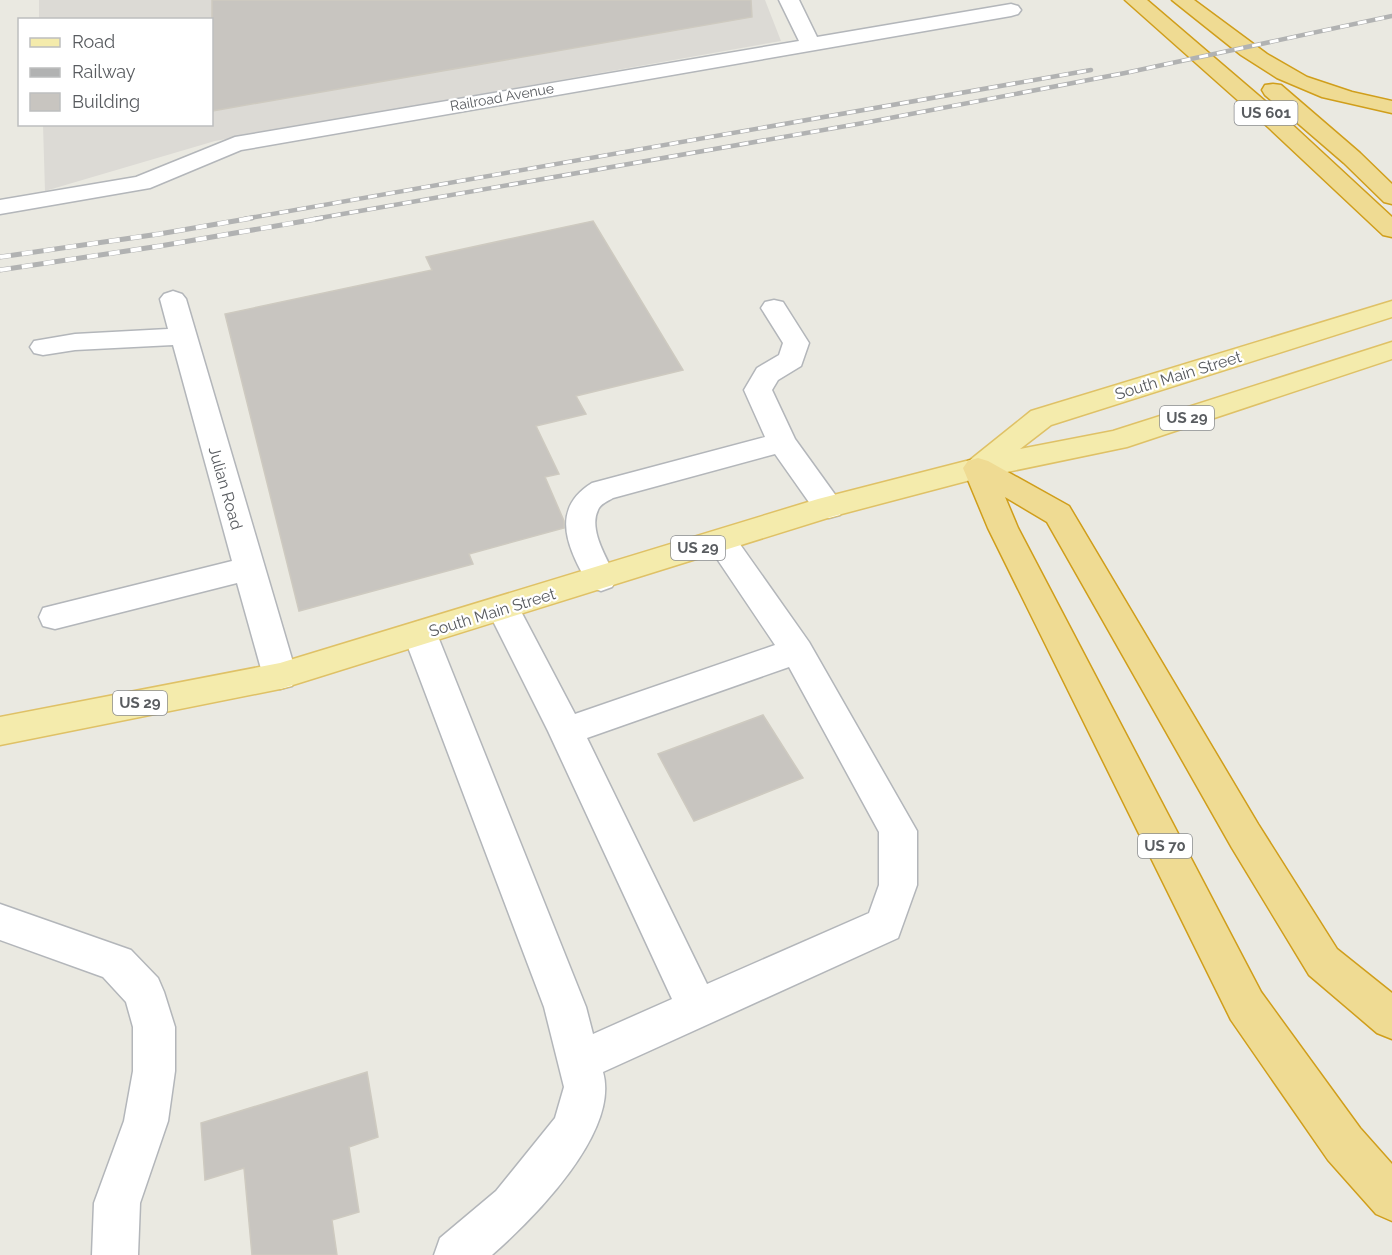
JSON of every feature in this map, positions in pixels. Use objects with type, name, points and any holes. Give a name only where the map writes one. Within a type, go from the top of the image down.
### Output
[{"type":"highway","name":"US 601","points":[[1135,0],[1277,123],[1392,230]]},
{"type":"highway","name":"US 601","points":[[1165,0],[1261,78],[1392,197]]},
{"type":"highway","points":[[1182,0],[1272,66],[1306,83],[1354,100],[1392,107]]},
{"type":"highway","points":[[978,468],[1059,513],[1245,836],[1323,962],[1392,1019]]},
{"type":"highway","name":"US 70","points":[[978,468],[1003,528],[1246,1006],[1344,1144],[1392,1198]]},
{"type":"main road","name":"South Main Street","points":[[978,468],[1041,418],[1392,309]]},
{"type":"main road","name":"South Main Street","points":[[0,731],[280,676],[829,507],[978,468],[1117,440],[1392,350]]},
{"type":"street","points":[[789,0],[810,43]]},
{"type":"street","name":"Railroad Avenue","points":[[0,207],[142,183],[235,144],[1011,10]]},
{"type":"street","name":"Julian Road","points":[[173,299],[280,676]]},
{"type":"street","points":[[774,308],[796,343],[791,360],[767,374],[758,390],[782,442],[829,507]]},
{"type":"street","points":[[43,347],[75,342],[183,336]]},
{"type":"street","points":[[601,579],[579,528],[583,507],[590,496],[603,490],[782,442]]},
{"type":"street","points":[[579,1061],[884,925],[898,885],[898,831],[797,651],[720,541]]},
{"type":"street","points":[[55,617],[249,568]]},
{"type":"street","points":[[503,609],[566,731],[697,1008]]},
{"type":"street","points":[[420,634],[565,1007],[585,1087],[573,1130],[512,1207],[457,1255]]},
{"type":"street","points":[[566,731],[797,651]]},
{"type":"street","points":[[0,922],[117,963],[144,992],[154,1027],[154,1071],[146,1121],[117,1203],[115,1255]]},
{"type":"shaded area","points":[[39,0],[765,0],[781,41],[215,141],[45,191],[43,126],[213,126],[213,18],[39,18]]},
{"type":"building","points":[[212,0],[751,0],[752,17],[213,111]]},
{"type":"building","points":[[593,221],[683,370],[576,396],[586,414],[536,426],[559,474],[545,477],[564,521],[564,528],[469,554],[473,564],[299,611],[225,314],[432,270],[426,257]]},
{"type":"building","points":[[763,715],[803,778],[694,821],[658,754]]},
{"type":"building","points":[[367,1072],[378,1137],[349,1147],[359,1212],[332,1220],[337,1255],[252,1255],[244,1168],[205,1180],[201,1123]]},
{"type":"railway","points":[[314,219],[869,122],[1125,73],[1392,16]]},
{"type":"railway","points":[[244,219],[1091,70]]},
{"type":"railway","points":[[0,257],[252,218]]},
{"type":"railway","points":[[0,270],[160,246],[322,218]]}]
